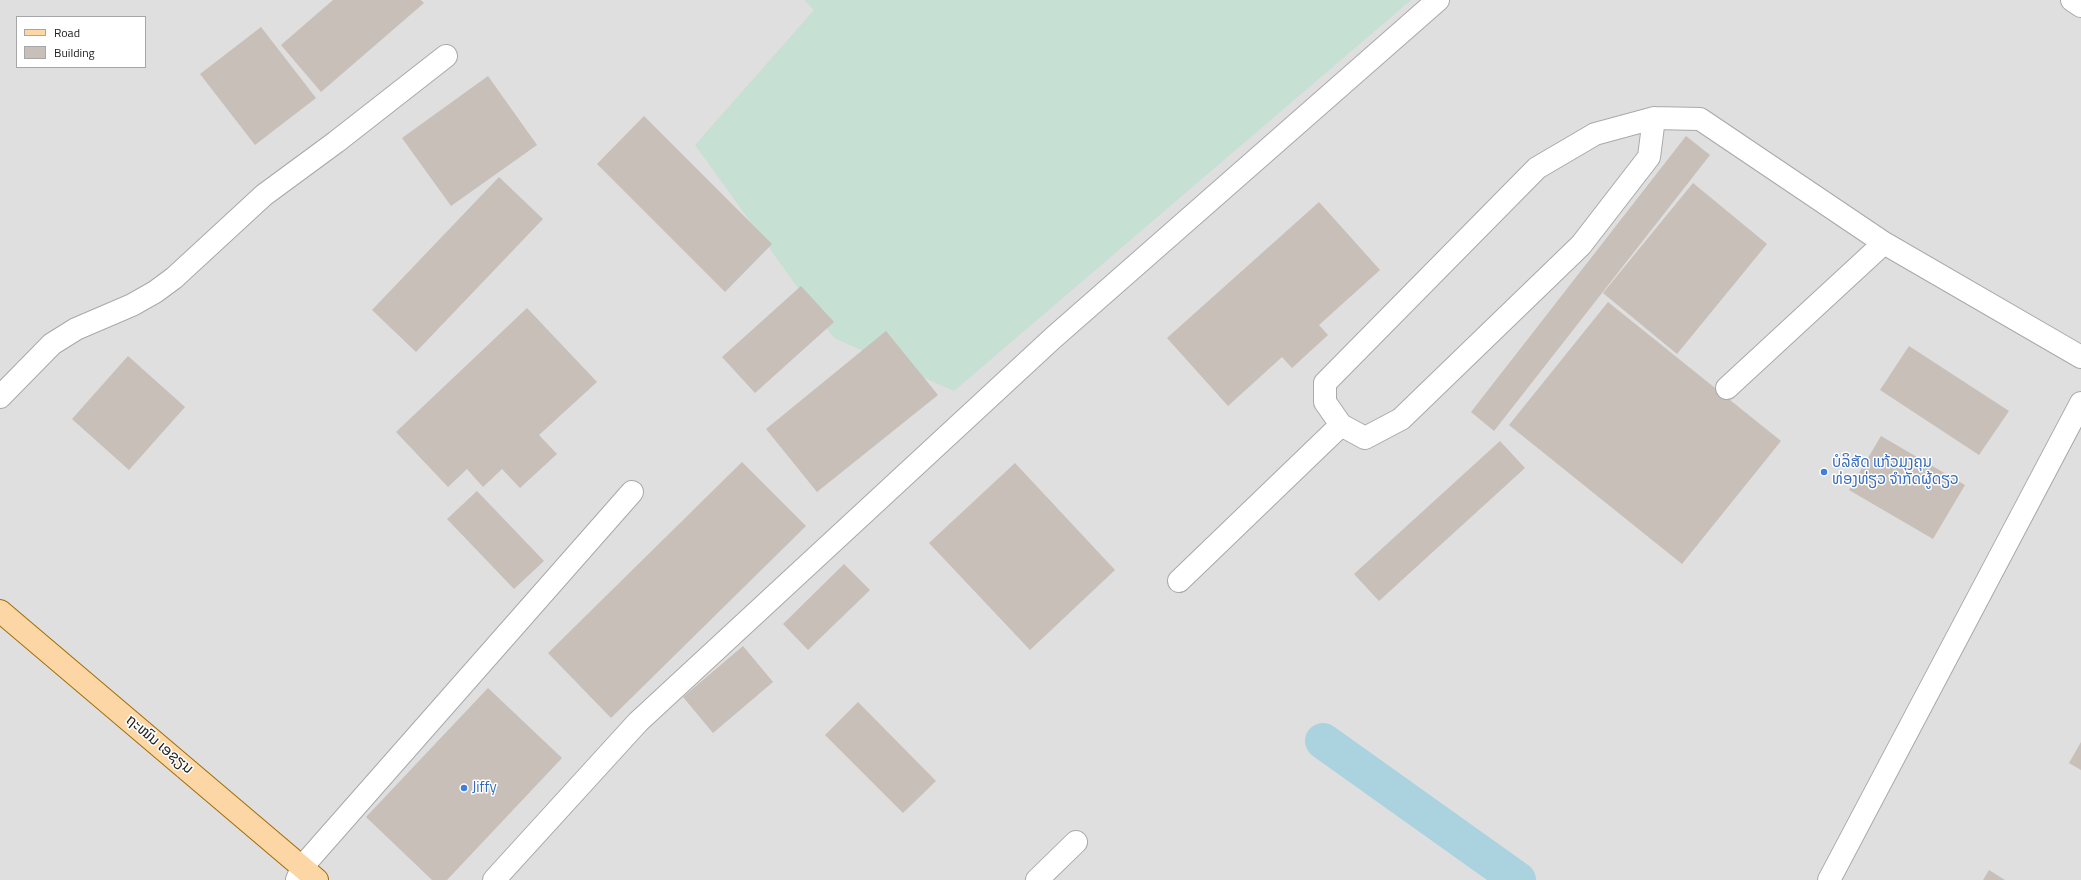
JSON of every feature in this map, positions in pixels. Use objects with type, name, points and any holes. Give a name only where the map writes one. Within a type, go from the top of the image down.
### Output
[{"type":"main road","name":"ຖະໜົນ ເອຊຽນ","points":[[0,610],[305,876]]},
{"type":"street","points":[[494,880],[638,722],[1053,338],[1438,0]]},
{"type":"street","points":[[2072,0],[2081,6]]},
{"type":"street","points":[[0,397],[52,344],[76,329],[132,305],[155,292],[174,278],[264,195],[336,142],[446,56]]},
{"type":"street","points":[[1654,118],[1649,157],[1582,245],[1401,419],[1365,438],[1341,425],[1325,402],[1325,383],[1537,168],[1594,134],[1654,118],[1700,119],[1884,243],[2081,357]]},
{"type":"street","points":[[1727,388],[1884,243]]},
{"type":"street","points":[[1829,880],[2081,403]]},
{"type":"street","points":[[1179,581],[1341,425]]},
{"type":"street","points":[[305,876],[632,492]]},
{"type":"street","points":[[1037,880],[1076,842]]},
{"type":"shaded area","points":[[0,0],[2081,0],[2081,880],[0,880]]},
{"type":"green space","points":[[804,0],[1411,0],[954,391],[834,338],[695,145],[814,10]]},
{"type":"building","points":[[333,0],[421,0],[424,3],[321,92],[281,45]]},
{"type":"building","points":[[261,27],[316,98],[255,145],[200,74]]},
{"type":"building","points":[[488,76],[537,145],[451,206],[402,138]]},
{"type":"building","points":[[644,116],[772,244],[725,292],[597,164]]},
{"type":"building","points":[[1686,136],[1710,155],[1494,431],[1471,412]]},
{"type":"building","points":[[499,177],[543,219],[416,352],[372,310]]},
{"type":"building","points":[[1693,183],[1767,244],[1677,354],[1603,293]]},
{"type":"building","points":[[1319,202],[1380,270],[1319,325],[1328,335],[1292,368],[1282,357],[1228,406],[1167,338]]},
{"type":"building","points":[[801,286],[834,322],[755,393],[722,357]]},
{"type":"building","points":[[1608,302],[1781,441],[1682,564],[1509,425]]},
{"type":"building","points":[[527,308],[597,382],[539,435],[557,454],[520,488],[502,469],[483,487],[467,469],[448,487],[396,432]]},
{"type":"building","points":[[886,331],[938,395],[817,492],[766,429]]},
{"type":"building","points":[[1909,346],[2009,411],[1979,455],[1880,390]]},
{"type":"building","points":[[128,356],[185,407],[129,470],[72,419]]},
{"type":"building","points":[[1881,436],[1965,485],[1933,539],[1849,490]]},
{"type":"building","points":[[1500,441],[1525,468],[1379,601],[1354,574]]},
{"type":"building","points":[[742,462],[806,526],[611,718],[548,653]]},
{"type":"building","points":[[1015,463],[1115,570],[1030,650],[929,543]]},
{"type":"building","points":[[477,491],[544,561],[514,589],[447,519]]},
{"type":"building","points":[[844,564],[870,590],[808,650],[783,624]]},
{"type":"building","points":[[743,646],[773,682],[713,733],[683,697]]},
{"type":"building","name":"Jiffy","points":[[488,688],[562,758],[447,880],[432,880],[366,817]]},
{"type":"building","points":[[858,702],[936,781],[903,813],[825,735]]},
{"type":"building","points":[[2081,742],[2081,770],[2069,763]]},
{"type":"building","points":[[1989,870],[2005,880],[1983,880]]},
{"type":"waterway","points":[[1323,741],[1518,880]]},
{"type":"place","name":"ບໍລິສັດ ແກ້ວມຸງຄຸນ ທ່ອງທ່ຽວ ຈຳກັດຜູ້ດຽວ","points":[[1824,472]]},
{"type":"place","name":"Jiffy","points":[[464,788]]}]
